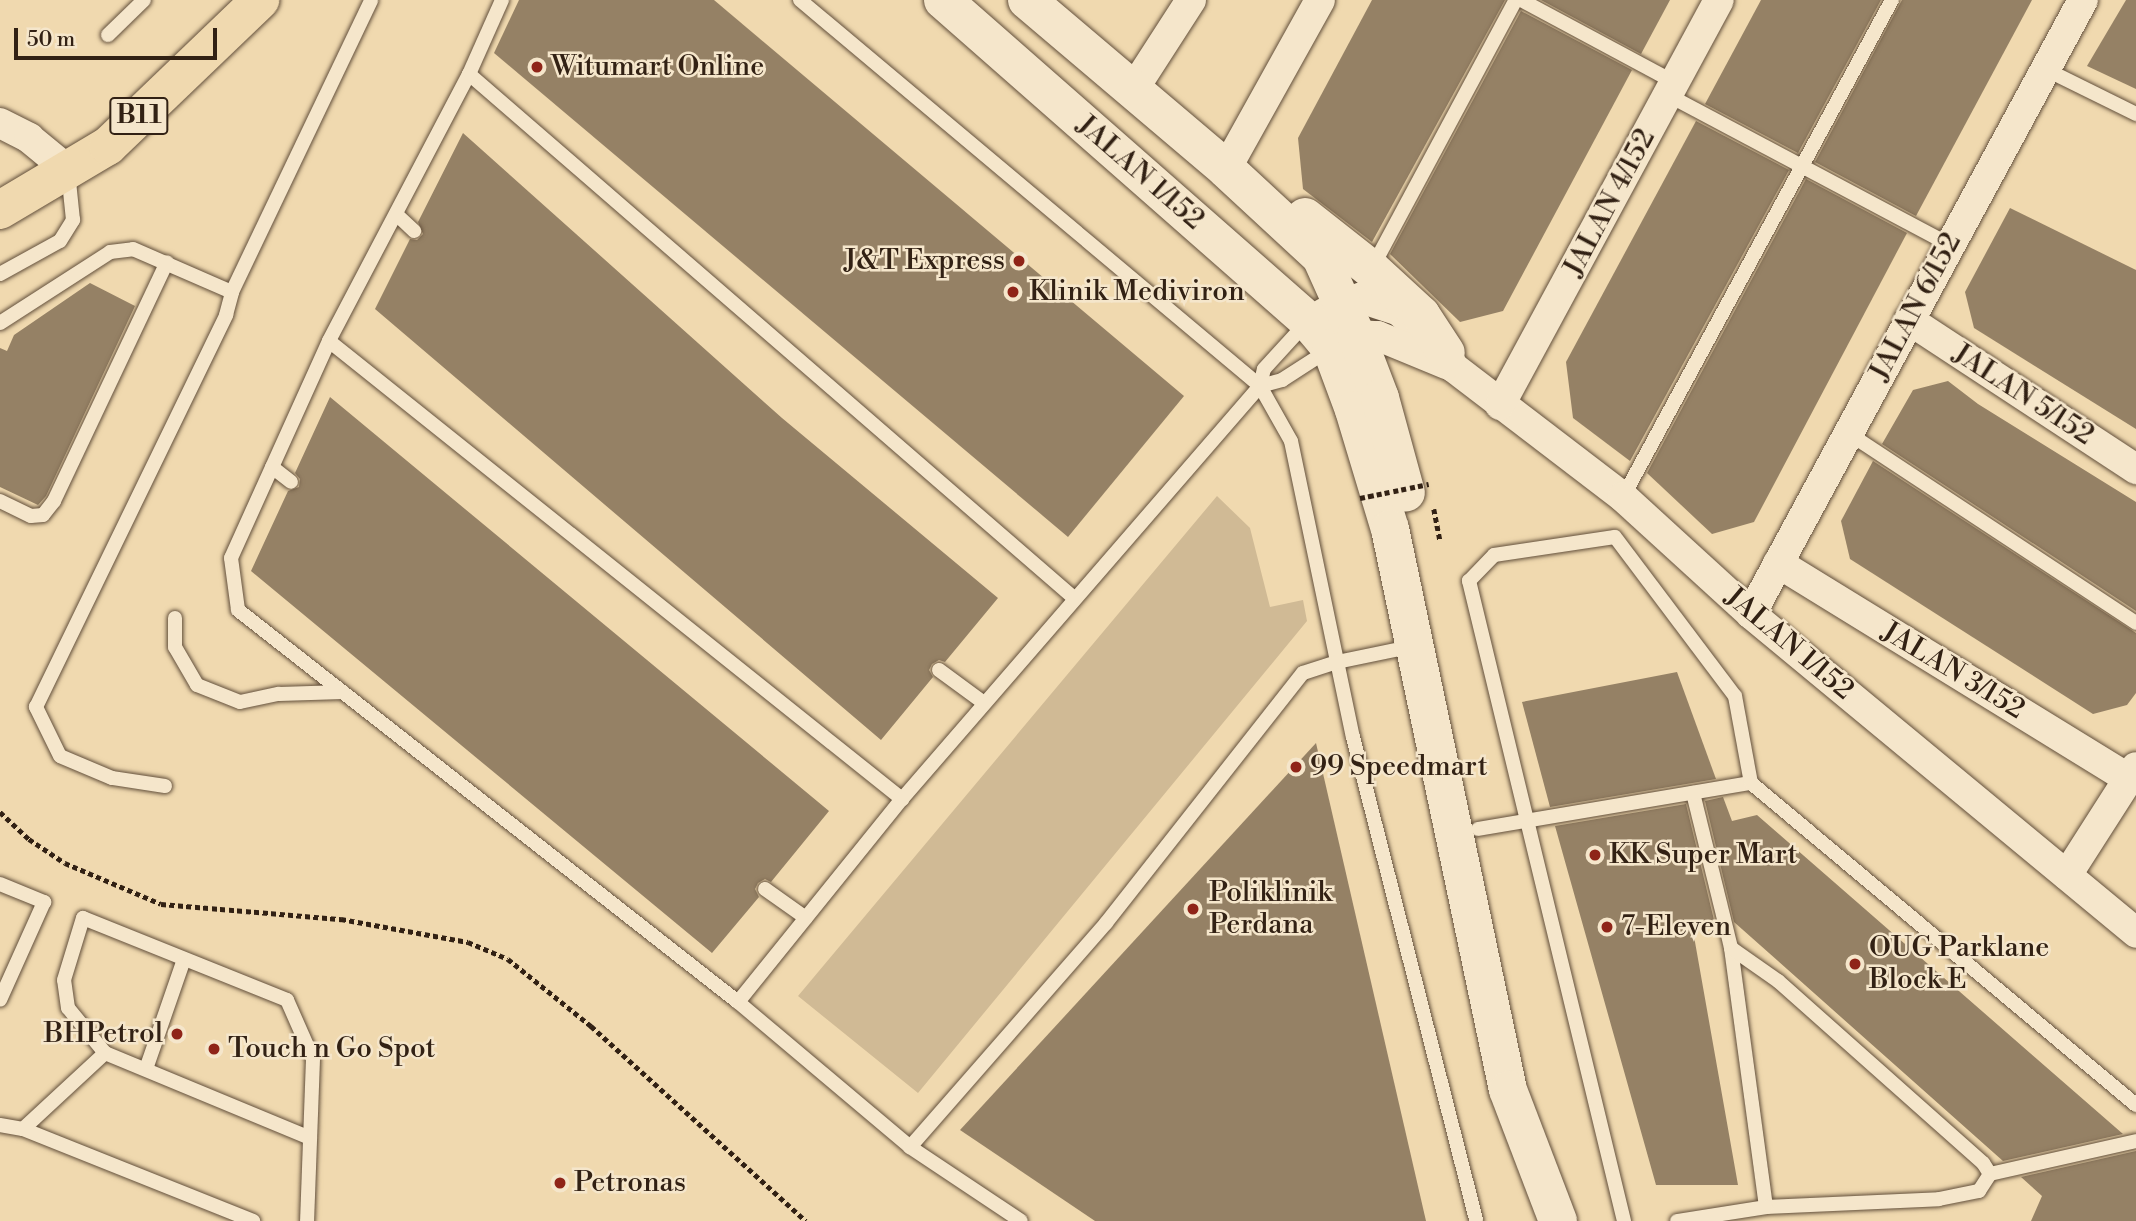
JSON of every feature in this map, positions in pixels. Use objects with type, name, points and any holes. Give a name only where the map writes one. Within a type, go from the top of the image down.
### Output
[{"type":"main road","name":"B11","points":[[0,210],[108,146],[245,5]]},
{"type":"street","name":"JALAN 1/152","points":[[943,0],[1334,327],[1360,298],[1398,310],[1500,405],[1623,497],[1751,614],[2136,933]]},
{"type":"street","name":"JALAN 1/152","points":[[1027,0],[1226,169]]},
{"type":"street","points":[[1133,90],[1191,0]]},
{"type":"street","points":[[1226,169],[1320,0]]},
{"type":"street","name":"JALAN 4/152","points":[[1500,405],[1719,0]]},
{"type":"street","name":"JALAN 6/152","points":[[1751,614],[2082,0]]},
{"type":"street","points":[[0,123],[29,138],[68,170]]},
{"type":"street","points":[[1226,169],[1321,257],[1354,410],[1390,529],[1414,646],[1466,831],[1531,1089],[1583,1221]]},
{"type":"street","points":[[1226,169],[1276,194],[1371,269],[1421,315],[1450,360]]},
{"type":"street","name":"JALAN 5/152","points":[[1909,320],[2136,470]]},
{"type":"street","points":[[1334,327],[1380,398],[1415,525],[1507,1090],[1558,1221]]},
{"type":"street","name":"JALAN 3/152","points":[[1778,564],[2132,773]]},
{"type":"street","points":[[2067,875],[2132,773]]},
{"type":"lane","points":[[108,36],[144,0]]},
{"type":"lane","points":[[358,0],[360,23]]},
{"type":"lane","points":[[164,786],[112,778],[60,756],[36,708],[226,315],[232,292],[371,0]]},
{"type":"lane","points":[[502,0],[469,74],[329,341],[231,558],[238,610],[738,1002],[910,1147],[1021,1221]]},
{"type":"lane","points":[[800,0],[1261,386],[1291,442],[1357,750],[1476,1221]]},
{"type":"lane","points":[[1371,269],[1519,0],[1802,166],[1950,245]]},
{"type":"lane","points":[[1623,497],[1892,0]]},
{"type":"lane","points":[[2045,69],[2136,114]]},
{"type":"lane","points":[[469,74],[1074,598]]},
{"type":"lane","points":[[0,274],[60,241],[73,220],[68,170]]},
{"type":"lane","points":[[396,214],[414,231]]},
{"type":"lane","points":[[0,323],[110,252],[133,249],[232,292]]},
{"type":"lane","points":[[0,501],[31,516],[43,515],[54,501],[167,262]]},
{"type":"lane","points":[[1261,386],[1282,380],[1334,327]]},
{"type":"lane","points":[[738,1002],[902,799],[1261,386],[1264,369],[1334,327]]},
{"type":"lane","points":[[329,341],[902,799]]},
{"type":"lane","points":[[1848,433],[2136,623]]},
{"type":"lane","points":[[272,467],[291,482]]},
{"type":"lane","points":[[1624,1221],[1469,580],[1493,555],[1615,537],[1735,696],[1751,783],[2136,1105]]},
{"type":"lane","points":[[175,618],[174,647],[197,684],[240,702],[279,694],[343,692]]},
{"type":"lane","points":[[910,1147],[1106,923],[1303,673],[1337,662],[1414,646]]},
{"type":"lane","points":[[939,670],[985,702]]},
{"type":"lane","points":[[1466,831],[1527,823],[1751,783]]},
{"type":"lane","points":[[1693,793],[1731,948],[1766,1207]]},
{"type":"lane","points":[[0,884],[44,902],[0,1000]]},
{"type":"lane","points":[[765,889],[806,918]]},
{"type":"lane","points":[[307,1221],[313,1059],[287,1000],[83,918],[64,980],[68,1008],[105,1053],[310,1138]]},
{"type":"lane","points":[[1731,948],[1778,981],[1983,1163],[1990,1174]]},
{"type":"lane","points":[[146,1069],[184,959]]},
{"type":"lane","points":[[23,1129],[105,1053]]},
{"type":"lane","points":[[0,1125],[23,1129],[253,1221]]},
{"type":"lane","points":[[1677,1221],[1766,1207],[1939,1199],[1979,1191],[1990,1174],[2136,1141]]},
{"type":"path","points":[[1360,498],[1429,484]]},
{"type":"path","points":[[0,812],[29,839],[65,863],[161,904],[341,919],[468,942],[508,959],[591,1026],[806,1221]]},
{"type":"shaded area","points":[[1217,496],[1250,528],[1270,607],[1303,600],[1307,621],[918,1093],[798,996]]},
{"type":"building","points":[[519,0],[714,0],[1184,396],[1068,537],[494,53]]},
{"type":"building","points":[[1372,0],[1505,0],[1372,242],[1303,189],[1298,138]]},
{"type":"building","points":[[1541,0],[1670,0],[1641,54]]},
{"type":"building","points":[[1761,0],[1881,0],[1798,153],[1705,104]]},
{"type":"building","points":[[1902,0],[2032,0],[1916,216],[1815,162]]},
{"type":"building","points":[[2126,0],[2136,0],[2136,89],[2087,66]]},
{"type":"building","points":[[1521,11],[1632,70],[1503,311],[1460,322],[1390,254]]},
{"type":"building","points":[[1696,121],[1789,170],[1630,461],[1573,418],[1566,362]]},
{"type":"building","points":[[463,133],[782,418],[998,598],[945,662],[939,660],[932,664],[929,670],[933,677],[881,740],[375,309],[410,239],[417,240],[423,234],[418,222]]},
{"type":"building","points":[[1806,179],[1907,233],[1754,522],[1712,534],[1647,473]]},
{"type":"building","points":[[2010,208],[2136,270],[2136,429],[1974,328],[1965,292]]},
{"type":"building","points":[[90,283],[135,306],[46,496],[38,505],[0,487],[0,348],[7,351],[14,335]]},
{"type":"building","points":[[1948,381],[1978,404],[2136,502],[2136,611],[1882,444],[1913,390]]},
{"type":"building","points":[[330,397],[829,811],[771,882],[765,879],[758,883],[755,889],[759,897],[712,953],[251,571],[288,491],[299,487],[300,479],[295,473]]},
{"type":"building","points":[[1873,461],[2136,633],[2136,693],[2127,705],[2093,714],[1850,559],[1841,521]]},
{"type":"building","points":[[1677,672],[1716,779],[1550,807],[1522,702]]},
{"type":"building","points":[[1316,743],[1426,1221],[1095,1221],[960,1130]]},
{"type":"building","points":[[1723,797],[1732,821],[1757,815],[2123,1134],[2003,1161],[1734,922],[1705,801]]},
{"type":"building","points":[[1686,804],[1714,920],[1692,925],[1738,1185],[1656,1185],[1555,826]]},
{"type":"building","points":[[2136,1151],[2136,1221],[2031,1221],[2042,1196],[2021,1177]]},
{"type":"place","name":"Witumart Online","points":[[537,67]]},
{"type":"place","name":"J&T Express","points":[[1019,261]]},
{"type":"place","name":"Klinik Mediviron","points":[[1013,292]]},
{"type":"place","name":"99 Speedmart","points":[[1296,767]]},
{"type":"place","name":"KK Super Mart","points":[[1595,855]]},
{"type":"place","name":"Poliklinik Perdana","points":[[1193,909]]},
{"type":"place","name":"7-Eleven","points":[[1607,927]]},
{"type":"place","name":"OUG Parklane Block E","points":[[1855,964]]},
{"type":"place","name":"BHPetrol","points":[[177,1034]]},
{"type":"place","name":"Touch n Go Spot","points":[[214,1049]]},
{"type":"place","name":"Petronas","points":[[560,1183]]}]
